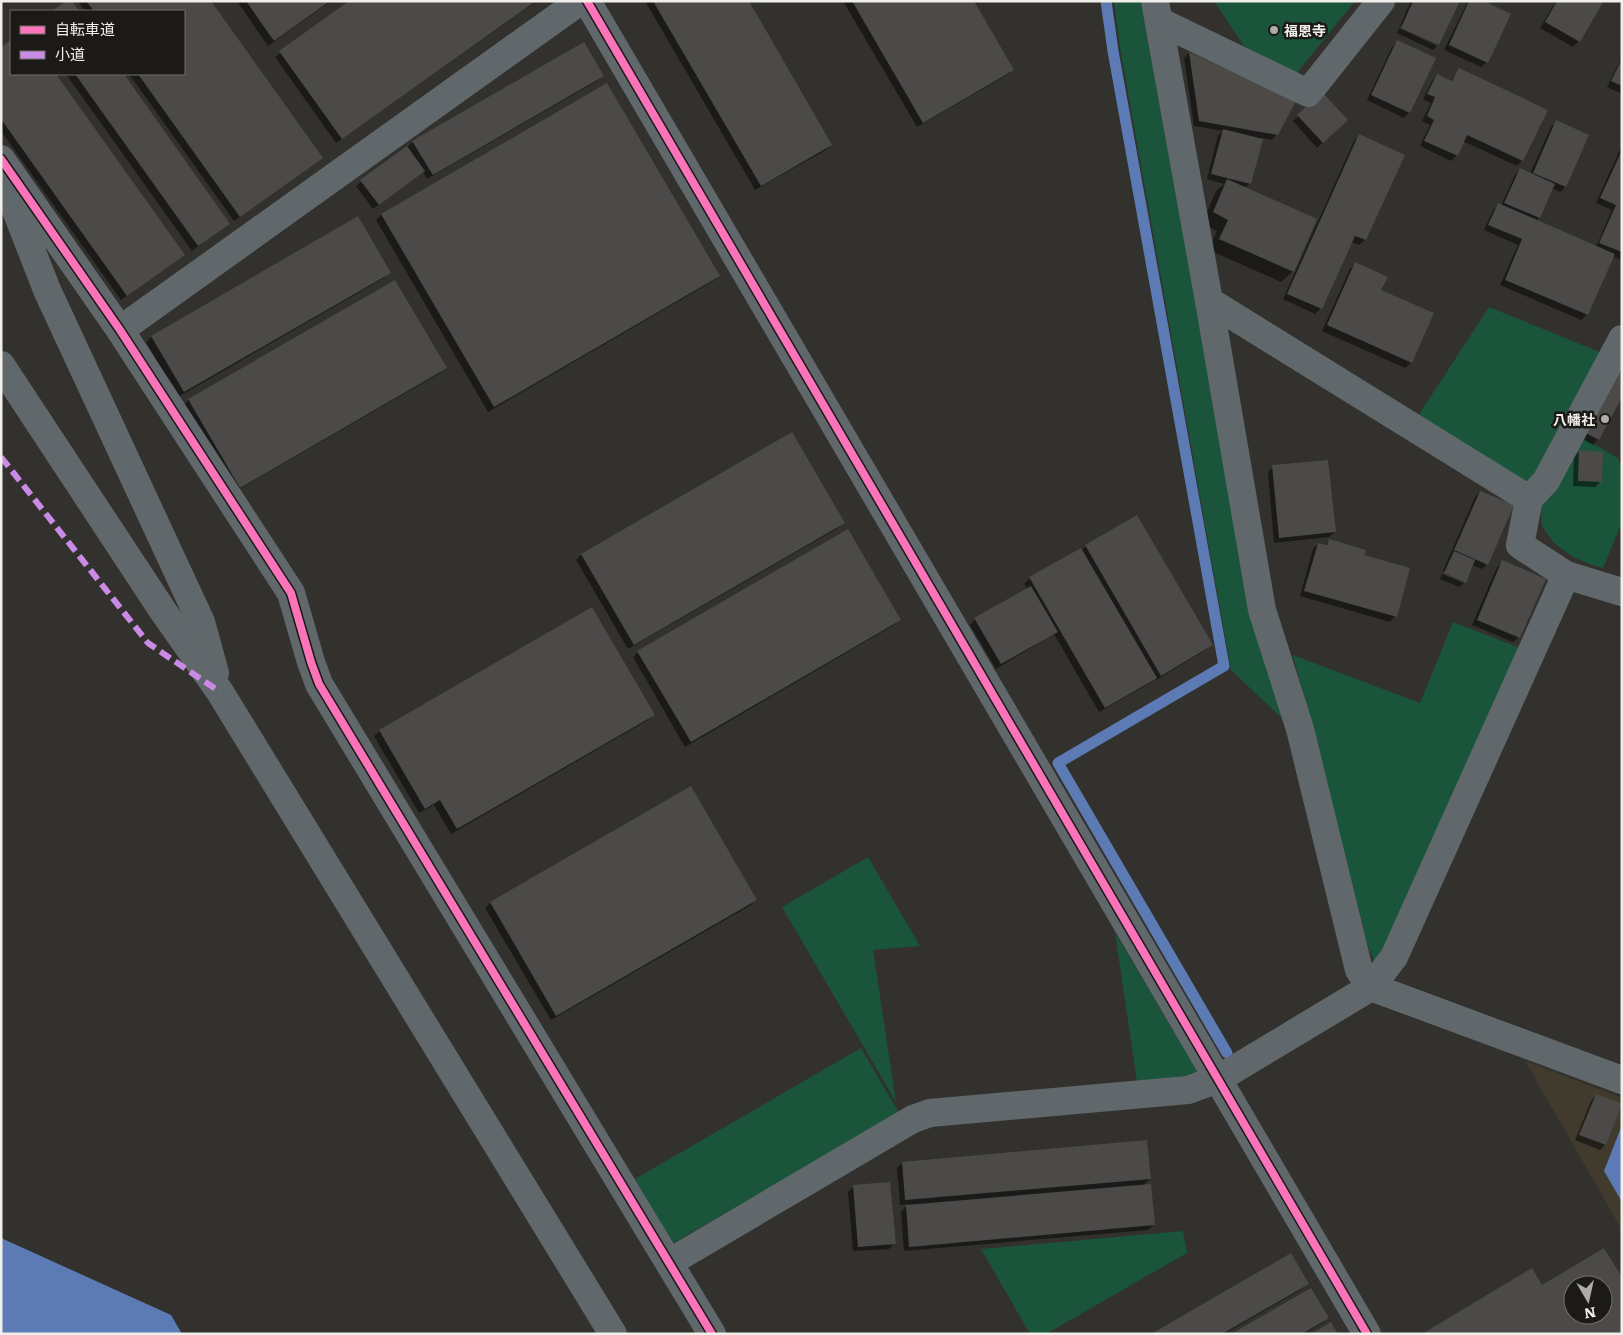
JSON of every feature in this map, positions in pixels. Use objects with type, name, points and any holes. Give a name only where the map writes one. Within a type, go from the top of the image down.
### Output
[{"type":"street","points":[[120,330],[580,1]]},
{"type":"street","points":[[587,1],[1367,1334]]},
{"type":"street","points":[[1157,11],[1308,93],[1381,1]]},
{"type":"street","points":[[1157,11],[1262,610],[1300,729],[1359,970],[1371,987],[1622,1080]]},
{"type":"street","points":[[1,159],[120,330],[291,593],[319,684],[712,1334]]},
{"type":"street","points":[[1,172],[47,290],[201,622],[220,692]]},
{"type":"street","points":[[1209,301],[1529,499]]},
{"type":"street","points":[[1622,339],[1546,481],[1529,499],[1520,545],[1566,575],[1622,592]]},
{"type":"street","points":[[1,365],[163,611],[220,692],[613,1334]]},
{"type":"street","points":[[670,1262],[913,1119],[930,1113],[1188,1090],[1218,1079],[1371,987],[1394,957],[1566,575]]},
{"type":"shaded area","points":[[1525,1061],[1622,1098],[1622,1230]]},
{"type":"green space","points":[[1114,1],[1145,1],[1288,724],[1231,670],[1120,48]]},
{"type":"green space","name":"福恩寺","points":[[1214,1],[1355,1],[1296,74],[1244,46]]},
{"type":"green space","points":[[1489,307],[1602,353],[1542,466],[1525,482],[1418,416]]},
{"type":"green space","name":"八幡社","points":[[1583,438],[1618,458],[1622,470],[1622,522],[1603,568],[1573,557],[1554,543],[1542,526],[1540,501]]},
{"type":"green space","points":[[1453,622],[1520,648],[1387,944],[1375,963],[1368,947],[1293,655],[1420,703]]},
{"type":"green space","points":[[868,857],[920,946],[873,950],[896,1102],[782,907]]},
{"type":"green space","points":[[1115,933],[1198,1072],[1177,1078],[1137,1082]]},
{"type":"green space","points":[[861,1048],[899,1113],[673,1243],[633,1180]]},
{"type":"green space","points":[[1183,1231],[1187,1253],[1046,1334],[1030,1334],[981,1249]]},
{"type":"water","points":[[1622,1125],[1622,1202],[1604,1171]]},
{"type":"water","points":[[1,1238],[171,1315],[182,1334],[1,1334]]},
{"type":"building","points":[[66,1],[72,1],[78,10],[53,10]]},
{"type":"building","points":[[86,1],[211,1],[323,158],[240,217],[139,75],[185,75],[185,10],[93,10]]},
{"type":"building","points":[[246,1],[330,1],[274,41]]},
{"type":"building","points":[[349,1],[536,1],[342,139],[279,51]]},
{"type":"building","points":[[653,1],[749,1],[832,145],[761,186]]},
{"type":"building","points":[[852,1],[974,1],[1014,70],[923,123]]},
{"type":"building","points":[[1413,1],[1460,1],[1439,45],[1401,28]]},
{"type":"building","points":[[1469,1],[1484,1],[1511,14],[1488,63],[1449,45]]},
{"type":"building","points":[[1557,1],[1603,2],[1580,42],[1545,22]]},
{"type":"building","points":[[1397,40],[1436,58],[1410,113],[1371,95]]},
{"type":"building","points":[[10,41],[10,75],[57,75],[185,255],[127,296],[1,119],[1,47]]},
{"type":"building","points":[[584,42],[604,76],[433,175],[412,141]]},
{"type":"building","points":[[1189,52],[1296,101],[1278,135],[1199,121]]},
{"type":"building","points":[[1622,59],[1622,86],[1611,81]]},
{"type":"building","points":[[1459,68],[1548,110],[1523,161],[1467,135],[1458,156],[1424,141],[1434,120],[1427,116],[1435,97],[1427,94],[1437,74],[1452,81]]},
{"type":"building","points":[[76,75],[125,75],[230,224],[198,246]]},
{"type":"building","points":[[607,83],[720,276],[494,407],[381,214]]},
{"type":"building","points":[[1322,92],[1348,120],[1323,143],[1297,115]]},
{"type":"building","points":[[1556,120],[1589,135],[1566,187],[1533,173]]},
{"type":"building","points":[[1223,129],[1263,139],[1251,184],[1211,174]]},
{"type":"building","points":[[1359,134],[1405,155],[1366,240],[1355,236],[1322,309],[1287,294]]},
{"type":"building","points":[[407,146],[425,171],[379,205],[360,180]]},
{"type":"building","points":[[1622,150],[1622,252],[1599,243],[1616,205],[1600,198]]},
{"type":"building","points":[[1520,168],[1555,184],[1540,218],[1504,203]]},
{"type":"building","points":[[1227,179],[1317,219],[1294,272],[1219,239],[1228,220],[1213,212]]},
{"type":"building","points":[[1498,203],[1615,254],[1588,315],[1505,280],[1522,239],[1488,225]]},
{"type":"building","points":[[358,216],[391,273],[184,392],[151,336]]},
{"type":"building","points":[[1355,262],[1388,277],[1381,290],[1434,313],[1412,363],[1327,325]]},
{"type":"building","points":[[395,280],[447,368],[240,488],[188,399]]},
{"type":"building","points":[[1619,372],[1622,373],[1622,397],[1599,440],[1586,433]]},
{"type":"building","points":[[792,432],[845,523],[634,645],[581,554]]},
{"type":"building","points":[[1579,450],[1603,452],[1602,482],[1578,481]]},
{"type":"building","points":[[1328,460],[1336,532],[1279,538],[1272,465]]},
{"type":"building","points":[[1480,491],[1514,505],[1488,565],[1454,550]]},
{"type":"building","points":[[1137,515],[1213,645],[1161,676],[1085,545]]},
{"type":"building","points":[[848,529],[901,620],[691,742],[637,651]]},
{"type":"building","points":[[1329,539],[1366,550],[1364,555],[1410,568],[1397,617],[1304,591],[1318,543],[1327,545]]},
{"type":"building","points":[[1081,548],[1157,678],[1105,708],[1029,577]]},
{"type":"building","points":[[1454,551],[1475,560],[1466,583],[1444,573]]},
{"type":"building","points":[[1502,560],[1546,579],[1520,638],[1477,620]]},
{"type":"building","points":[[1031,586],[1058,632],[1001,664],[974,618]]},
{"type":"building","points":[[592,607],[655,715],[457,829],[440,800],[425,809],[379,730]]},
{"type":"building","points":[[691,786],[757,900],[556,1016],[490,902]]},
{"type":"building","points":[[1596,1094],[1622,1104],[1606,1145],[1579,1135]]},
{"type":"building","points":[[1147,1140],[1151,1179],[905,1200],[902,1162]]},
{"type":"building","points":[[890,1182],[896,1244],[858,1247],[853,1185]]},
{"type":"building","points":[[1151,1184],[1155,1225],[909,1247],[906,1205]]},
{"type":"building","points":[[1604,1248],[1622,1277],[1622,1334],[1422,1334],[1532,1268],[1542,1285]]},
{"type":"building","points":[[1291,1253],[1309,1284],[1222,1334],[1151,1334]]},
{"type":"building","points":[[1311,1288],[1329,1318],[1302,1334],[1231,1334]]},
{"type":"building","points":[[1331,1322],[1338,1334],[1311,1334]]},
{"type":"waterway","points":[[1106,1],[1113,51],[1224,666],[1058,763],[1227,1053]]},
{"type":"marked path","points":[[1,457],[148,643],[220,692]]},
{"type":"cycle path","points":[[587,1],[1367,1334]]},
{"type":"cycle path","points":[[1,159],[120,330],[291,593],[319,684],[712,1334]]},
{"type":"place","name":"福恩寺","points":[[1274,30]]},
{"type":"place","name":"八幡社","points":[[1605,419]]}]
